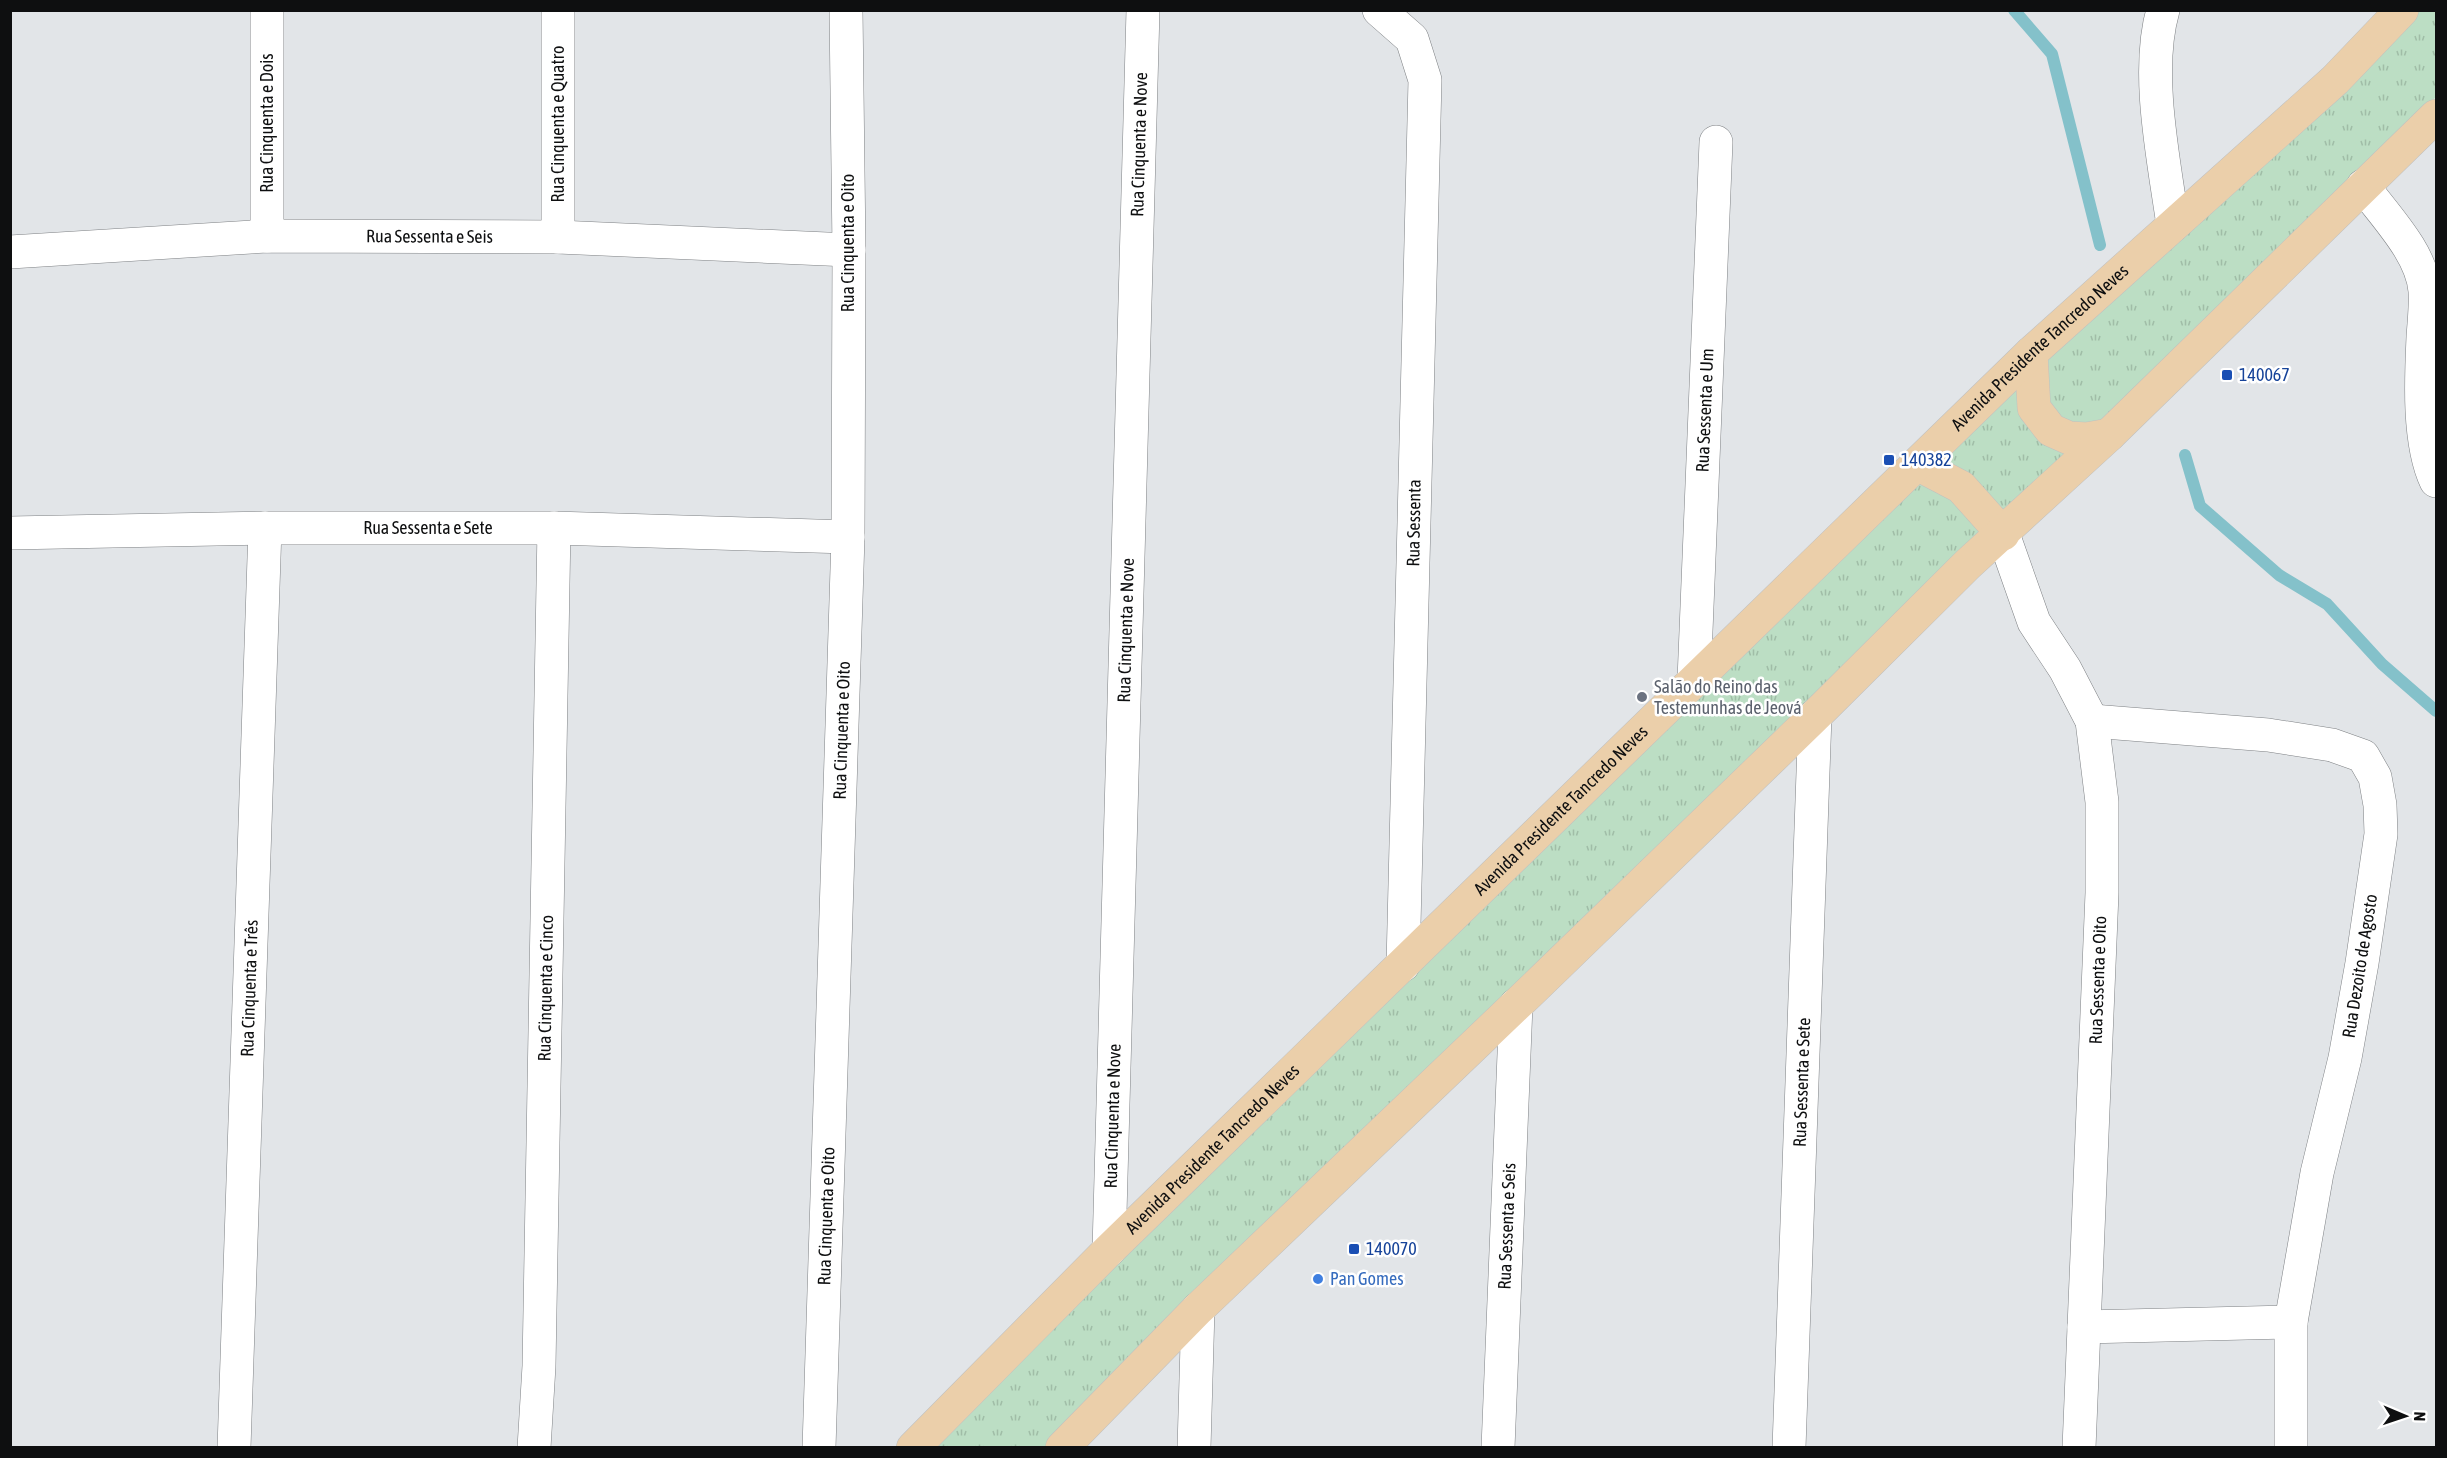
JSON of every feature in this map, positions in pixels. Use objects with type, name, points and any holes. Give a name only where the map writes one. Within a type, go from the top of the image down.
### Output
[{"type":"main road","name":"Avenida Presidente Tancredo Neves","points":[[913,1448],[1109,1250],[2031,353],[2335,80],[2402,11]]},
{"type":"main road","points":[[1062,1448],[1198,1309],[1815,716],[1968,564],[2109,435],[2436,116]]},
{"type":"main road","points":[[2031,353],[2034,408],[2051,430],[2069,438],[2087,439],[2109,435]]},
{"type":"main road","points":[[1918,465],[1961,487],[2003,534]]},
{"type":"street","name":"Rua Cinquenta e Dois","points":[[267,10],[267,236]]},
{"type":"street","name":"Rua Cinquenta e Quatro","points":[[558,10],[558,237]]},
{"type":"street","name":"Rua Cinquenta e Oito","points":[[819,1448],[848,537],[849,250],[846,10]]},
{"type":"street","name":"Rua Cinquenta e Nove","points":[[1109,1250],[1143,10]]},
{"type":"street","name":"Rua Sessenta","points":[[1379,10],[1412,39],[1425,80],[1403,965]]},
{"type":"street","points":[[2163,10],[2156,33],[2155,71],[2173,225]]},
{"type":"street","name":"Rua Sessenta e Um","points":[[1694,680],[1716,142]]},
{"type":"street","points":[[2363,186],[2412,252],[2425,290],[2422,362],[2425,431],[2436,481]]},
{"type":"street","name":"Rua Sessenta e Seis","points":[[10,252],[267,236],[558,237],[849,250]]},
{"type":"street","name":"Rua Sessenta e Sete","points":[[10,533],[265,528],[555,528],[848,537]]},
{"type":"street","name":"Rua Cinquenta e Três","points":[[234,1448],[265,528]]},
{"type":"street","name":"Rua Cinquenta e Cinco","points":[[534,1448],[539,1366],[555,528]]},
{"type":"street","name":"Rua Sessenta e Oito","points":[[2003,534],[2034,622],[2065,669],[2092,721],[2102,802],[2102,893],[2079,1448]]},
{"type":"street","name":"Rua Sessenta e Sete","points":[[1789,1448],[1815,716]]},
{"type":"street","name":"Rua Dezoito de Agosto","points":[[2092,721],[2268,735],[2332,745],[2362,756],[2375,777],[2380,805],[2381,834],[2362,963],[2345,1058],[2317,1173],[2291,1322],[2292,1448]]},
{"type":"street","name":"Rua Sessenta e Seis","points":[[1498,1448],[1516,1005]]},
{"type":"street","points":[[1194,1448],[1198,1309]]},
{"type":"street","points":[[2084,1326],[2291,1322]]},
{"type":"green space","points":[[2415,11],[2436,11],[2436,97],[2174,353],[1604,897],[1048,1447],[926,1448],[1848,546]]},
{"type":"waterway","points":[[2014,10],[2052,54],[2100,245]]},
{"type":"waterway","points":[[2185,455],[2200,506],[2279,575],[2327,604],[2382,664],[2436,711]]},
{"type":"place","name":"140067","points":[[2227,375]]},
{"type":"place","name":"140382","points":[[1889,460]]},
{"type":"place","name":"Salão do Reino das Testemunhas de Jeová","points":[[1642,697]]},
{"type":"place","name":"140070","points":[[1354,1249]]},
{"type":"place","name":"Pan Gomes","points":[[1318,1279]]}]
